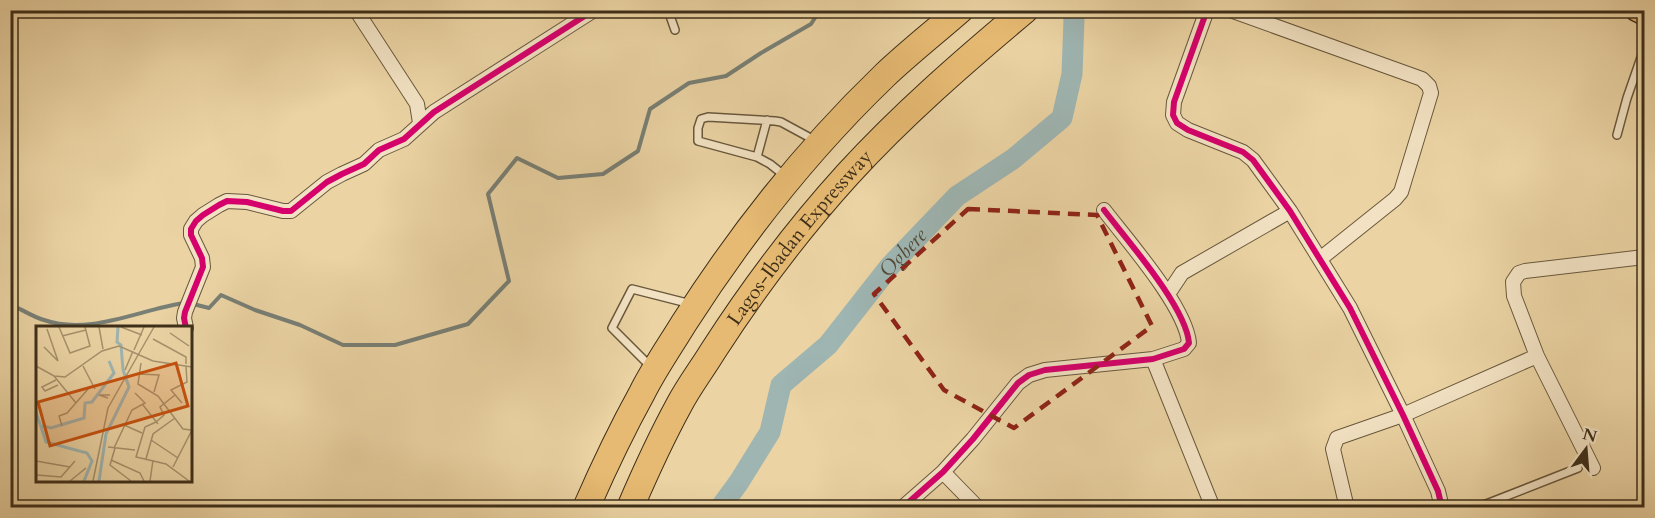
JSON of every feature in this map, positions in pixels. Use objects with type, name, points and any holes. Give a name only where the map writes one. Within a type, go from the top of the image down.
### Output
[{"type":"highway","name":"Lagos-Ibadan Expressway","points":[[586,507],[612,450],[643,391],[696,305],[746,232],[820,143],[885,76],[960,10]]},
{"type":"highway","name":"Lagos-Ibadan Expressway","points":[[630,507],[680,403],[757,287],[802,228],[848,174],[897,123],[952,72],[1025,10]]},
{"type":"main road","points":[[1636,10],[1644,14]]},
{"type":"street","points":[[186,326],[185,312],[203,267],[202,258],[191,235],[191,229],[196,221],[227,201],[247,202],[291,211],[327,182],[364,164],[379,150],[404,139],[434,112],[594,10]]},
{"type":"street","points":[[1207,10],[1174,102],[1173,115],[1177,123],[1188,130],[1243,152],[1252,160],[1290,212],[1350,308],[1403,415],[1438,491],[1442,507]]},
{"type":"street","points":[[1230,10],[1422,79],[1429,86],[1431,93],[1401,192],[1320,259]]},
{"type":"street","points":[[359,12],[417,104],[420,123]]},
{"type":"street","points":[[417,104],[434,112]]},
{"type":"street","points":[[902,507],[943,472],[974,439],[1018,383],[1029,375],[1045,370],[1153,359],[1184,349],[1189,343],[1188,334],[1168,294],[1104,210]]},
{"type":"street","points":[[1168,294],[1182,273],[1290,212]]},
{"type":"street","points":[[1593,468],[1537,356],[1514,296],[1513,282],[1519,273],[1525,271],[1644,257]]},
{"type":"street","points":[[1347,507],[1333,449],[1337,438],[1403,415],[1537,356]]},
{"type":"street","points":[[1153,359],[1213,507]]},
{"type":"street","points":[[943,472],[978,507]]},
{"type":"lane","points":[[668,10],[675,30]]},
{"type":"lane","points":[[1617,135],[1644,49]]},
{"type":"lane","points":[[789,180],[770,164],[757,157],[698,141],[701,119],[708,117],[782,122],[820,143]]},
{"type":"lane","points":[[757,157],[767,120]]},
{"type":"lane","points":[[655,371],[612,328],[632,289],[696,305]]},
{"type":"lane","points":[[1476,507],[1578,468]]},
{"type":"highlighted area","points":[[968,209],[1097,215],[1152,326],[1014,428],[944,390],[874,294]]},
{"type":"waterway","points":[[193,304],[209,308],[221,295],[255,310],[300,325],[343,345],[395,345],[468,324],[509,281],[488,194],[517,158],[558,178],[603,174],[638,151],[650,109],[689,83],[726,76],[811,24],[820,10]]},
{"type":"waterway","name":"Ogbere","points":[[720,508],[770,432],[781,385],[828,345],[890,266],[957,196],[1013,159],[1062,118],[1072,74],[1074,19],[1072,10]]},
{"type":"waterway","points":[[10,304],[44,320],[79,325],[115,320],[185,303]]},
{"type":"cycle path","points":[[186,326],[185,312],[203,267],[202,258],[191,235],[191,229],[203,215],[227,201],[247,202],[291,211],[327,182],[364,164],[379,150],[404,139],[434,112],[594,10]]},
{"type":"cycle path","points":[[1207,10],[1174,102],[1173,115],[1177,123],[1188,130],[1243,152],[1253,160],[1290,211],[1350,308],[1438,491],[1442,508]]},
{"type":"cycle path","points":[[902,508],[943,472],[1018,383],[1029,375],[1045,370],[1153,359],[1184,349],[1189,343],[1178,311],[1167,293],[1104,210]]}]
